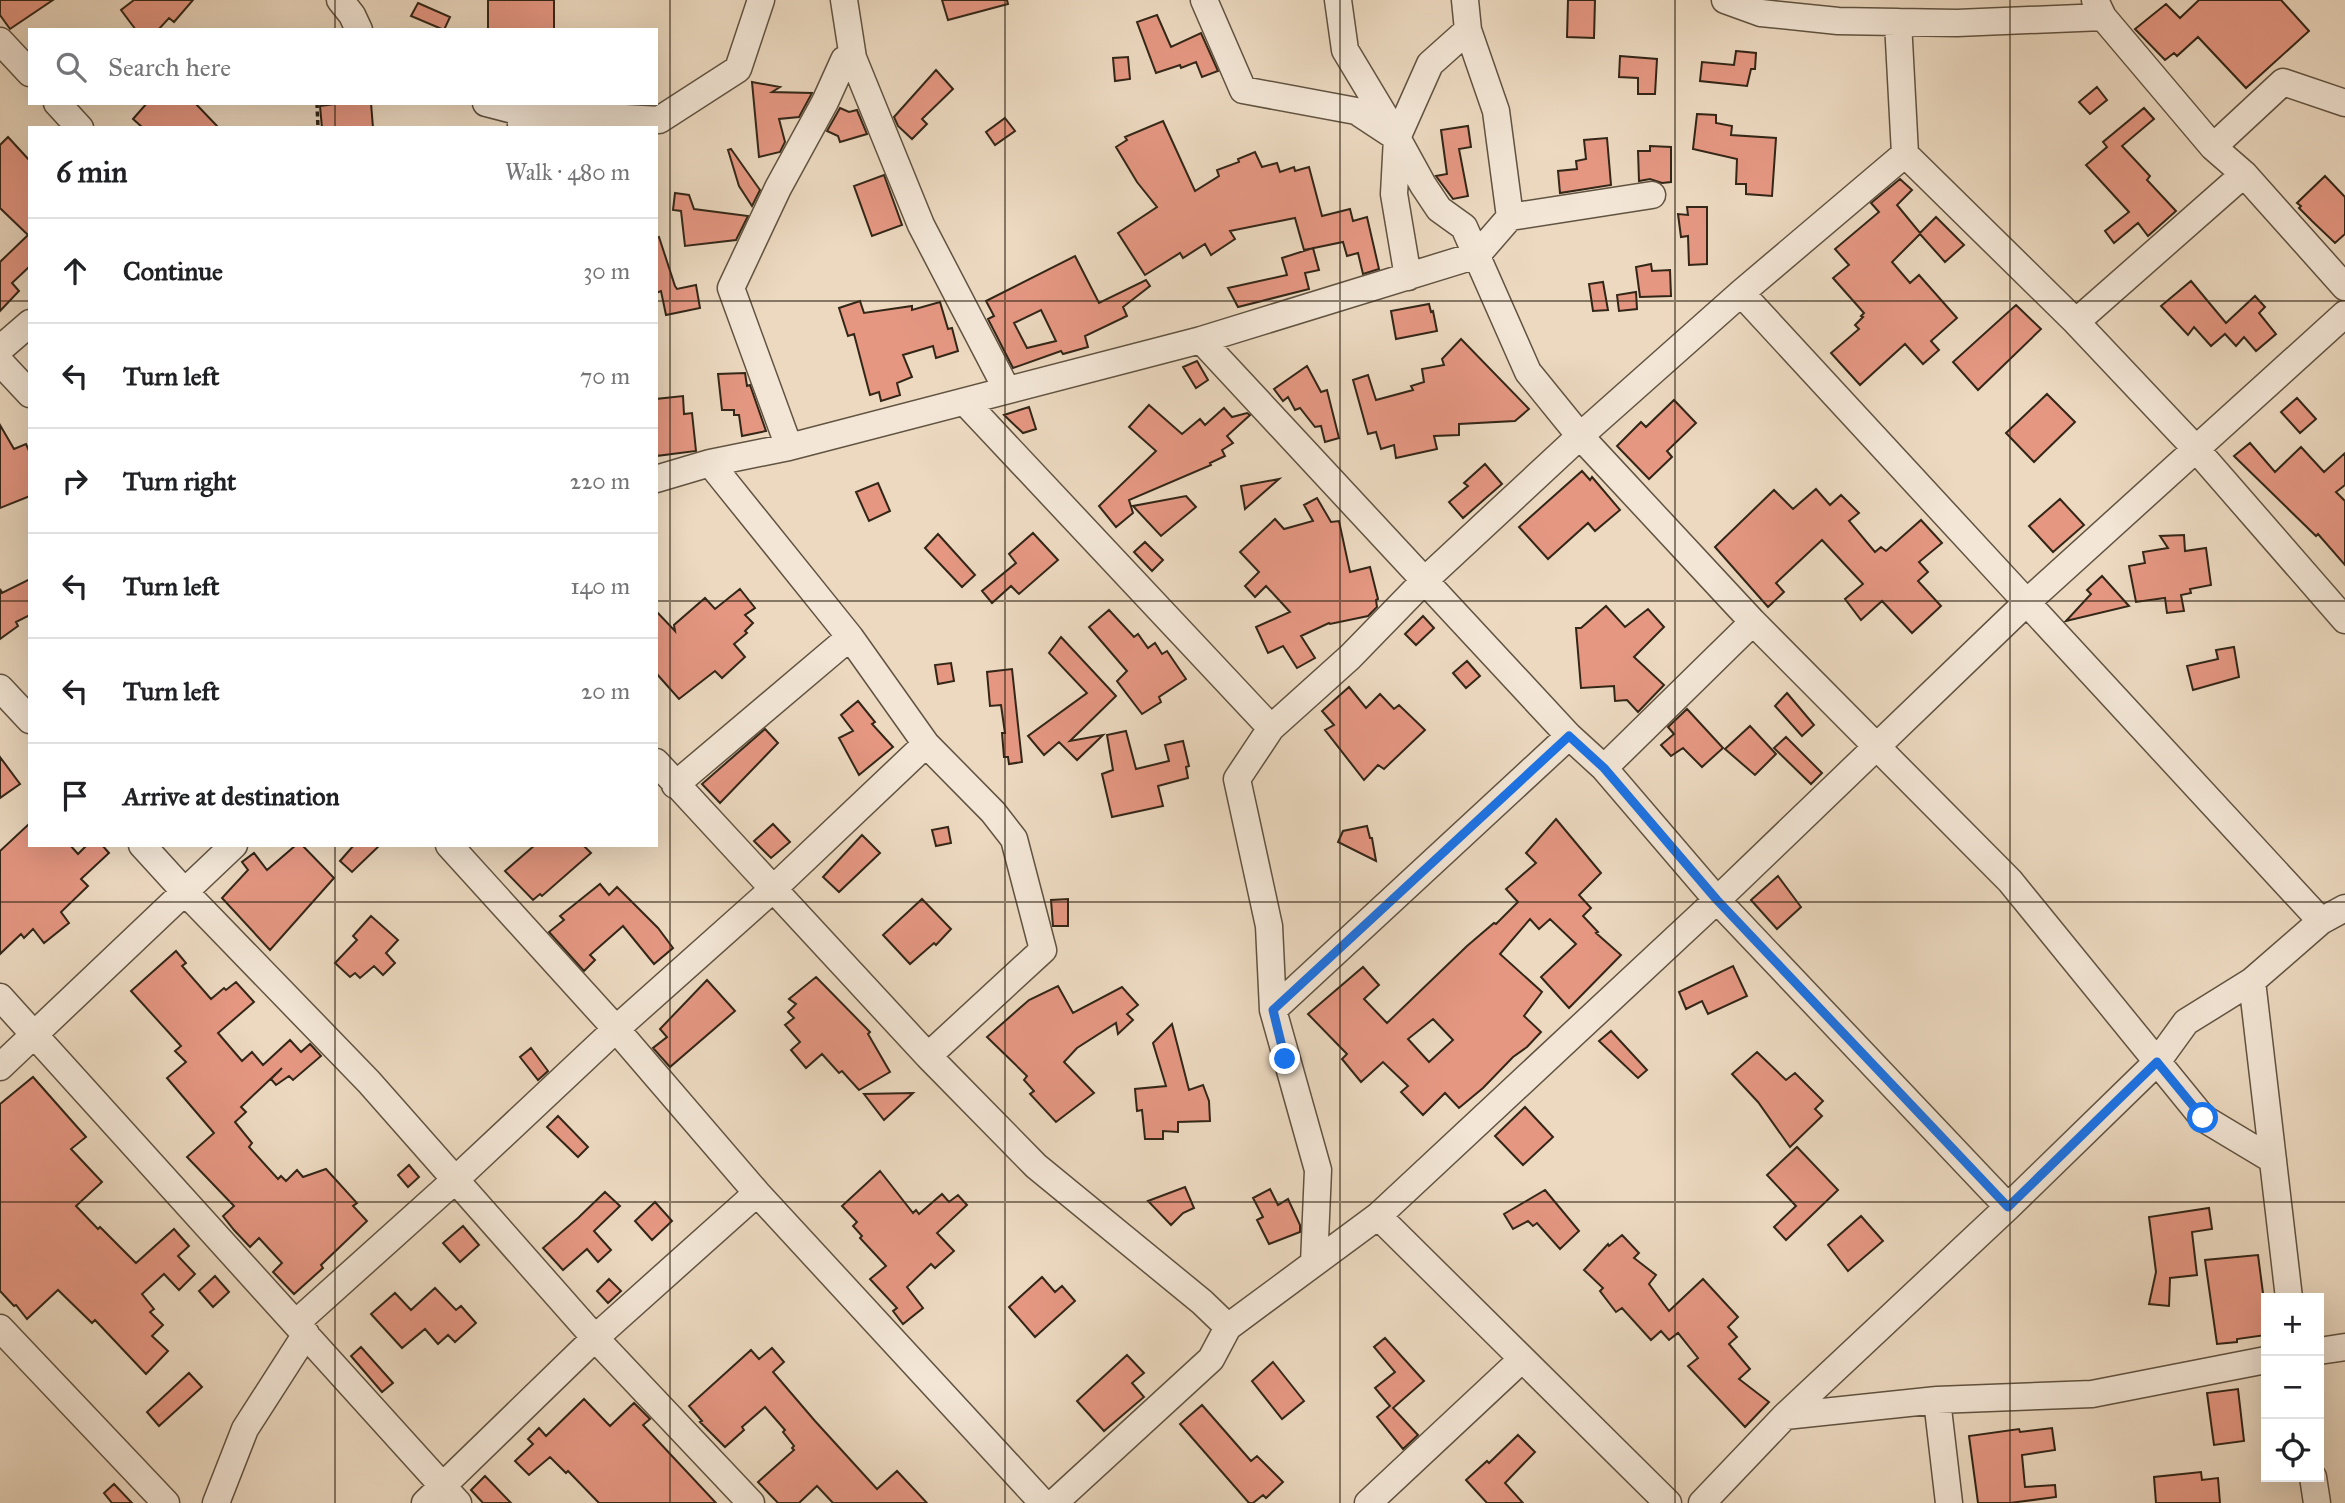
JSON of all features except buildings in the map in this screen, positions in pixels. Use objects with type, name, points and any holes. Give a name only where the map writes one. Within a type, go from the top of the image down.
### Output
[{"type":"street","points":[[340,0],[358,28]]},
{"type":"street","points":[[490,105],[521,120],[659,120],[738,69],[761,0]]},
{"type":"street","points":[[844,0],[853,58],[921,225],[1007,390]]},
{"type":"street","points":[[1205,0],[1243,90],[1356,111],[1397,138]]},
{"type":"street","points":[[1338,0],[1345,50],[1439,209],[1464,227],[1528,372],[1580,436],[1753,622],[2010,881],[2203,1118],[2273,1160]]},
{"type":"street","points":[[1465,0],[1468,30],[1496,111],[1510,217]]},
{"type":"street","points":[[1725,0],[1761,13],[1838,21],[1898,22],[1956,12],[2099,9],[2213,147],[2244,174],[2345,287]]},
{"type":"street","points":[[1898,22],[1905,153],[2076,322],[2196,449],[2345,620]]},
{"type":"street","points":[[1408,277],[1394,194],[1397,138],[1430,64],[1468,30]]},
{"type":"street","points":[[0,41],[28,71]]},
{"type":"street","points":[[789,447],[732,288],[778,188],[825,102],[844,60],[853,58]]},
{"type":"street","points":[[2213,147],[2283,82],[2345,103]]},
{"type":"street","points":[[59,105],[78,126]]},
{"type":"street","points":[[1314,1262],[1318,1170],[1273,1010],[1269,926],[1237,779],[1271,728],[1350,657],[1425,580],[1580,436],[1741,293],[1905,153]]},
{"type":"street","points":[[2076,322],[2244,174]]},
{"type":"street","points":[[658,478],[1201,340],[1408,277],[1477,255],[1510,217],[1653,195]]},
{"type":"street","points":[[1741,293],[2321,922]]},
{"type":"street","points":[[1054,1503],[1211,1359],[1228,1327],[1378,1216],[1717,900],[2025,603],[2345,314]]},
{"type":"street","points":[[0,349],[28,325]]},
{"type":"street","points":[[1201,340],[1569,736],[1604,768],[1717,900],[2008,1207]]},
{"type":"street","points":[[0,362],[28,392]]},
{"type":"street","points":[[965,402],[1271,728]]},
{"type":"street","points":[[710,463],[850,637],[926,744],[993,812],[1014,839],[1043,950],[928,1056]]},
{"type":"street","points":[[1604,768],[1753,622]]},
{"type":"street","points":[[676,785],[850,637]]},
{"type":"street","points":[[0,688],[28,718]]},
{"type":"street","points":[[1273,1010],[1569,736]]},
{"type":"street","points":[[216,1503],[244,1429],[301,1329],[616,1029],[773,889],[926,744]]},
{"type":"street","points":[[658,764],[928,1056],[1036,1166],[1202,1302],[1228,1327]]},
{"type":"street","points":[[144,847],[369,1082],[454,1181],[743,1500]]},
{"type":"street","points":[[0,1067],[232,847]]},
{"type":"street","points":[[451,847],[616,1029],[757,1193],[1043,1503]]},
{"type":"street","points":[[1702,1503],[1785,1416],[2008,1207],[2157,1062],[2186,1022],[2252,981],[2321,922],[2345,908]]},
{"type":"street","points":[[2252,981],[2288,1293]]},
{"type":"street","points":[[0,997],[301,1329],[442,1498],[595,1338],[757,1193]]},
{"type":"street","points":[[1378,1216],[1668,1503]]},
{"type":"street","points":[[0,1328],[166,1503]]},
{"type":"street","points":[[2324,1350],[2345,1347]]},
{"type":"street","points":[[1368,1503],[1521,1360]]},
{"type":"street","points":[[1785,1416],[1937,1400],[2092,1394],[2261,1361]]},
{"type":"street","points":[[1937,1400],[1949,1503]]},
{"type":"street","points":[[2314,1482],[2316,1503]]},
{"type":"path","points":[[317,105],[318,126]]},
{"type":"route","points":[[1285,1059],[1273,1010],[1569,736],[1604,768],[1717,900],[2008,1207],[2157,1062],[2203,1118]]}]
